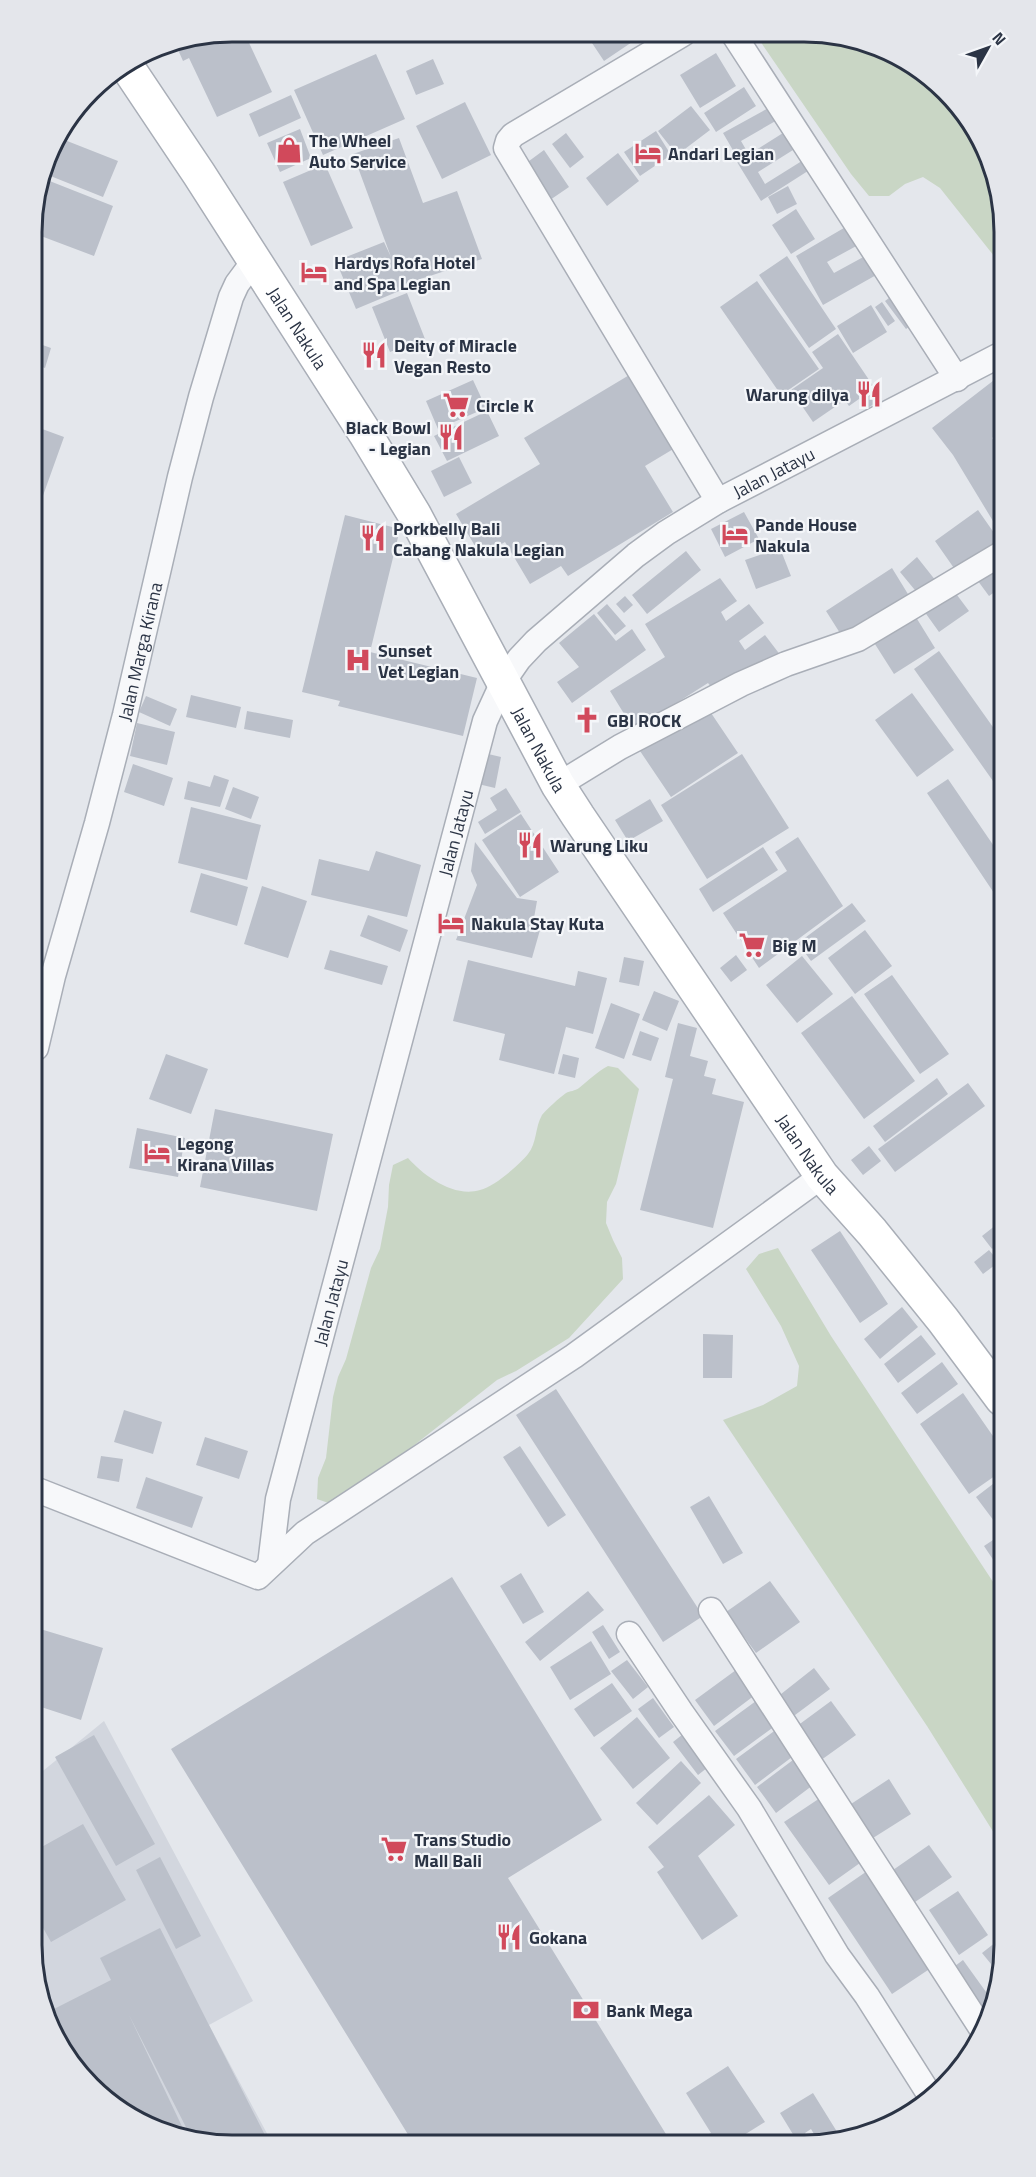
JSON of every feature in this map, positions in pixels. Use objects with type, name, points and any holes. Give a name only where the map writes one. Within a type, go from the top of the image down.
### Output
[{"type":"main road","name":"Jalan Nakula","points":[[131,72],[199,174],[365,433],[414,514],[558,785],[822,1176],[872,1232],[994,1386]]},
{"type":"street","points":[[670,42],[513,135],[506,148],[718,501]]},
{"type":"street","points":[[739,42],[957,379]]},
{"type":"street","name":"Jalan Marga Kirana","points":[[42,1023],[130,694],[180,477],[201,397],[231,297],[237,284],[254,261]]},
{"type":"street","name":"Jalan Jatayu","points":[[270,1565],[278,1499],[485,721],[503,681],[536,641],[636,555],[666,533],[718,501],[994,358]]},
{"type":"street","points":[[558,785],[620,747],[741,684],[786,664],[858,639],[994,558]]},
{"type":"street","points":[[42,1492],[258,1577],[305,1533],[574,1356],[822,1176]]},
{"type":"street","points":[[711,1610],[977,2022]]},
{"type":"street","points":[[629,1634],[749,1808],[837,1955],[867,1996],[926,2090]]},
{"type":"shaded area","points":[[104,1721],[253,2001],[209,2025],[268,2135],[208,2133],[171,2125],[127,2103],[107,2088],[81,2061],[56,2017],[48,1994],[44,1969],[42,1772]]},
{"type":"green space","points":[[761,42],[816,42],[841,46],[865,52],[888,62],[920,81],[955,116],[980,160],[988,183],[992,208],[994,256],[940,188],[923,177],[905,184],[889,196],[869,196],[851,174]]},
{"type":"green space","points":[[608,1066],[618,1068],[639,1089],[616,1184],[607,1202],[606,1223],[622,1258],[623,1279],[569,1338],[497,1380],[337,1506],[317,1499],[318,1478],[326,1458],[333,1397],[371,1268],[380,1249],[393,1165],[408,1158],[422,1172],[450,1188],[470,1192],[486,1188],[506,1175],[528,1154],[542,1115],[547,1110],[566,1093],[577,1089]]},
{"type":"green space","points":[[778,1248],[831,1336],[994,1583],[994,1833],[927,1726],[723,1420],[763,1405],[797,1386],[799,1366],[781,1326],[746,1269],[759,1254]]},
{"type":"building","points":[[249,42],[272,92],[217,117],[189,58],[183,61],[178,50],[183,48]]},
{"type":"building","points":[[591,42],[632,42],[604,61]]},
{"type":"building","points":[[716,53],[736,86],[700,108],[680,75]]},
{"type":"building","points":[[376,54],[405,119],[323,155],[294,90]]},
{"type":"building","points":[[433,59],[444,84],[416,95],[406,71]]},
{"type":"building","points":[[744,87],[756,106],[716,132],[704,113]]},
{"type":"building","points":[[291,95],[301,118],[259,137],[249,114]]},
{"type":"building","points":[[465,102],[491,155],[442,179],[416,126]]},
{"type":"building","points":[[691,106],[710,130],[677,155],[658,131]]},
{"type":"building","points":[[772,106],[779,119],[741,141],[748,153],[738,159],[723,133]]},
{"type":"building","name":"The Wheel Auto Service","points":[[300,129],[311,158],[280,172],[267,143]]},
{"type":"building","name":"Andari Legian","points":[[656,131],[671,155],[640,176],[624,152]]},
{"type":"building","points":[[566,133],[584,157],[570,168],[552,144]]},
{"type":"building","points":[[783,133],[793,150],[758,172],[765,184],[805,159],[811,169],[761,201],[737,162]]},
{"type":"building","points":[[399,138],[423,203],[457,191],[482,259],[402,285],[404,289],[356,309],[336,261],[384,242],[391,257],[353,154]]},
{"type":"building","points":[[66,141],[118,161],[103,197],[50,176]]},
{"type":"building","points":[[544,150],[569,187],[550,200],[525,164]]},
{"type":"building","points":[[618,153],[639,181],[607,206],[586,178]]},
{"type":"building","points":[[325,164],[353,228],[311,246],[283,182]]},
{"type":"building","points":[[49,181],[113,206],[94,256],[42,236],[42,220]]},
{"type":"building","points":[[788,186],[797,204],[777,214],[768,197]]},
{"type":"building","points":[[796,209],[815,239],[791,254],[772,225]]},
{"type":"building","points":[[849,225],[860,244],[827,262],[834,273],[867,255],[878,274],[823,305],[796,256]]},
{"type":"building","points":[[787,256],[836,329],[809,348],[759,275]]},
{"type":"building","points":[[757,281],[819,369],[781,395],[720,307]]},
{"type":"building","points":[[897,292],[917,321],[906,329],[885,301]]},
{"type":"building","points":[[407,293],[425,339],[390,352],[372,307]]},
{"type":"building","points":[[882,302],[895,321],[888,326],[875,307]]},
{"type":"building","points":[[871,305],[887,332],[853,353],[837,326]]},
{"type":"building","points":[[838,334],[882,399],[866,409],[859,399],[849,406],[845,400],[813,422],[791,390],[823,368],[812,352]]},
{"type":"building","points":[[42,345],[51,348],[45,368],[42,367]]},
{"type":"building","points":[[631,374],[675,448],[645,466],[673,512],[568,576],[561,566],[530,584],[505,542],[481,556],[456,514],[540,464],[524,438]]},
{"type":"building","name":"Circle K","points":[[473,380],[486,408],[438,429],[426,401]]},
{"type":"building","points":[[994,380],[994,436],[992,438],[994,441],[994,523],[953,455],[932,428]]},
{"type":"building","points":[[487,411],[499,436],[447,461],[434,436]]},
{"type":"building","points":[[42,429],[64,437],[42,498]]},
{"type":"building","points":[[459,457],[472,483],[444,497],[431,471]]},
{"type":"building","points":[[978,510],[994,533],[994,544],[956,571],[935,541]]},
{"type":"building","name":"Pande House Nakula","points":[[744,512],[759,539],[725,557],[711,529]]},
{"type":"building","points":[[345,515],[400,529],[370,652],[477,678],[463,736],[338,706],[340,701],[302,692]]},
{"type":"building","points":[[780,548],[791,576],[756,589],[745,560]]},
{"type":"building","points":[[686,551],[701,570],[647,614],[632,595]]},
{"type":"building","points":[[917,557],[936,581],[919,595],[900,572]]},
{"type":"building","points":[[994,565],[994,592],[989,596],[975,577]]},
{"type":"building","points":[[892,568],[911,599],[845,641],[826,611]]},
{"type":"building","points":[[720,578],[737,601],[721,612],[726,621],[749,604],[764,623],[739,641],[745,650],[765,635],[781,656],[712,688],[708,683],[634,730],[610,691],[665,657],[645,624]]},
{"type":"building","points":[[954,591],[969,611],[939,632],[924,611]]},
{"type":"building","points":[[625,596],[633,605],[624,613],[616,604]]},
{"type":"building","points":[[607,604],[626,626],[615,635],[597,613]]},
{"type":"building","points":[[594,614],[616,641],[632,629],[646,650],[572,703],[557,682],[579,667],[559,643]]},
{"type":"building","points":[[914,614],[935,648],[894,674],[873,641]]},
{"type":"building","points":[[939,651],[994,729],[994,782],[914,669]]},
{"type":"building","points":[[912,693],[954,750],[917,777],[875,720]]},
{"type":"building","points":[[191,695],[241,707],[236,728],[186,717]]},
{"type":"building","points":[[146,696],[177,709],[170,726],[139,712]]},
{"type":"building","points":[[707,707],[738,753],[671,797],[640,751]]},
{"type":"building","points":[[247,711],[293,720],[290,738],[244,729]]},
{"type":"building","points":[[137,723],[175,732],[167,765],[130,756]]},
{"type":"building","points":[[484,753],[501,757],[495,788],[478,784]]},
{"type":"building","points":[[742,754],[789,828],[707,879],[661,805]]},
{"type":"building","points":[[133,764],[173,778],[164,806],[124,792]]},
{"type":"building","points":[[214,775],[229,780],[220,807],[184,799],[188,781],[210,787]]},
{"type":"building","points":[[948,779],[994,846],[994,893],[927,793]]},
{"type":"building","points":[[233,787],[259,797],[251,819],[225,809]]},
{"type":"building","points":[[506,788],[521,812],[485,834],[478,822],[497,810],[490,798]]},
{"type":"building","points":[[650,799],[663,821],[628,841],[615,820]]},
{"type":"building","points":[[191,807],[261,825],[247,880],[178,863]]},
{"type":"building","points":[[521,814],[559,872],[520,897],[482,840]]},
{"type":"building","points":[[798,837],[843,906],[759,968],[723,913],[787,871],[775,852]]},
{"type":"building","points":[[475,842],[517,898],[537,901],[534,918],[542,923],[532,958],[456,940],[477,885],[471,871]]},
{"type":"building","points":[[763,847],[778,870],[713,912],[699,889]]},
{"type":"building","points":[[376,851],[421,865],[407,917],[311,895],[319,859],[369,871]]},
{"type":"building","points":[[201,873],[248,887],[237,926],[190,912]]},
{"type":"building","points":[[262,886],[307,901],[288,958],[244,944]]},
{"type":"building","points":[[852,903],[866,921],[811,961],[798,943]]},
{"type":"building","points":[[368,915],[408,930],[400,952],[360,936]]},
{"type":"building","points":[[865,930],[892,966],[855,994],[828,958]]},
{"type":"building","points":[[330,950],[388,966],[382,985],[324,969]]},
{"type":"building","points":[[736,955],[747,970],[731,982],[720,968]]},
{"type":"building","points":[[802,956],[833,994],[797,1023],[766,985]]},
{"type":"building","points":[[624,957],[644,961],[639,986],[619,982]]},
{"type":"building","points":[[468,960],[575,986],[578,971],[607,978],[593,1034],[566,1027],[554,1074],[499,1060],[505,1034],[453,1021]]},
{"type":"building","points":[[892,975],[949,1054],[920,1074],[864,994]]},
{"type":"building","points":[[654,991],[679,1001],[667,1031],[642,1020]]},
{"type":"building","points":[[852,996],[915,1081],[864,1119],[801,1033]]},
{"type":"building","points":[[611,1003],[640,1014],[624,1059],[595,1048]]},
{"type":"building","points":[[678,1023],[697,1028],[690,1056],[708,1061],[704,1076],[716,1079],[712,1094],[744,1102],[713,1228],[640,1210],[673,1079],[665,1077]]},
{"type":"building","points":[[640,1031],[659,1038],[651,1061],[632,1055]]},
{"type":"building","points":[[166,1054],[208,1069],[191,1114],[149,1099]]},
{"type":"building","points":[[563,1054],[579,1058],[575,1078],[558,1074]]},
{"type":"building","points":[[937,1078],[948,1094],[885,1142],[873,1126]]},
{"type":"building","points":[[968,1083],[985,1106],[895,1172],[878,1149]]},
{"type":"building","points":[[215,1109],[333,1134],[317,1211],[200,1187]]},
{"type":"building","name":"Legong Kirana Villas","points":[[137,1128],[185,1138],[178,1177],[129,1168]]},
{"type":"building","points":[[869,1146],[881,1161],[863,1175],[851,1160]]},
{"type":"building","points":[[994,1227],[994,1247],[992,1249],[982,1236]]},
{"type":"building","points":[[840,1231],[888,1304],[860,1323],[811,1250]]},
{"type":"building","points":[[989,1250],[994,1256],[994,1266],[983,1274],[974,1262]]},
{"type":"building","points":[[902,1307],[918,1327],[880,1359],[864,1339]]},
{"type":"building","points":[[703,1334],[733,1335],[732,1378],[703,1378]]},
{"type":"building","points":[[921,1335],[936,1354],[898,1383],[884,1364]]},
{"type":"building","points":[[942,1362],[958,1384],[917,1414],[901,1393]]},
{"type":"building","points":[[556,1389],[703,1616],[663,1642],[516,1415]]},
{"type":"building","points":[[963,1393],[994,1438],[994,1477],[969,1494],[920,1424]]},
{"type":"building","points":[[124,1410],[162,1422],[153,1454],[114,1442]]},
{"type":"building","points":[[205,1437],[248,1451],[239,1479],[196,1465]]},
{"type":"building","points":[[520,1446],[566,1515],[548,1527],[503,1457]]},
{"type":"building","points":[[101,1456],[123,1459],[119,1482],[97,1478]]},
{"type":"building","points":[[146,1477],[203,1497],[192,1528],[136,1508]]},
{"type":"building","points":[[994,1483],[994,1521],[976,1497]]},
{"type":"building","points":[[709,1496],[743,1553],[723,1564],[690,1507]]},
{"type":"building","points":[[994,1539],[994,1561],[984,1546]]},
{"type":"building","points":[[521,1573],[544,1612],[523,1624],[500,1586]]},
{"type":"building","name":"Trans Studio Mall Bali","points":[[452,1577],[602,1820],[508,1878],[667,2135],[408,2135],[171,1749]]},
{"type":"building","points":[[770,1581],[800,1622],[756,1653],[726,1612]]},
{"type":"building","points":[[588,1591],[604,1610],[540,1661],[525,1642]]},
{"type":"building","points":[[603,1625],[620,1652],[609,1659],[592,1632]]},
{"type":"building","points":[[42,1630],[103,1648],[81,1720],[42,1707]]},
{"type":"building","points":[[591,1641],[611,1674],[570,1700],[550,1667]]},
{"type":"building","points":[[627,1660],[648,1687],[633,1699],[611,1671]]},
{"type":"building","points":[[814,1668],[830,1689],[791,1718],[776,1698]]},
{"type":"building","points":[[736,1670],[755,1695],[714,1726],[695,1700]]},
{"type":"building","points":[[612,1683],[632,1711],[594,1737],[574,1709]]},
{"type":"building","points":[[653,1698],[674,1727],[659,1738],[638,1709]]},
{"type":"building","points":[[756,1701],[775,1726],[734,1756],[715,1731]]},
{"type":"building","points":[[831,1701],[856,1735],[817,1763],[793,1729]]},
{"type":"building","points":[[637,1717],[670,1758],[633,1789],[600,1748]]},
{"type":"building","points":[[777,1729],[796,1754],[755,1785],[736,1759]]},
{"type":"building","points":[[687,1731],[712,1764],[698,1775],[673,1742]]},
{"type":"building","points":[[94,1735],[155,1844],[116,1866],[55,1757]]},
{"type":"building","points":[[797,1757],[817,1782],[776,1813],[757,1787]]},
{"type":"building","points":[[681,1761],[701,1783],[657,1825],[636,1803]]},
{"type":"building","points":[[889,1779],[911,1814],[873,1838],[851,1804]]},
{"type":"building","points":[[709,1795],[735,1825],[698,1856],[738,1916],[702,1940],[657,1872],[664,1867],[648,1847]]},
{"type":"building","points":[[823,1796],[867,1858],[829,1885],[784,1822]]},
{"type":"building","points":[[83,1824],[126,1900],[51,1942],[42,1926],[42,1847]]},
{"type":"building","points":[[929,1845],[952,1877],[915,1902],[893,1870]]},
{"type":"building","points":[[160,1857],[201,1936],[176,1949],[136,1870]]},
{"type":"building","points":[[873,1867],[937,1964],[892,1994],[828,1898]]},
{"type":"building","points":[[958,1891],[988,1935],[959,1955],[929,1910]]},
{"type":"building","points":[[160,1928],[265,2135],[232,2135],[187,2129],[129,2015],[183,2128],[148,2115],[127,2103],[107,2088],[81,2061],[53,2009],[111,1980],[100,1958]]},
{"type":"building","points":[[994,1944],[993,1966],[982,1953]]},
{"type":"building","points":[[963,1960],[988,1994],[982,2013],[951,1969]]},
{"type":"building","points":[[728,2066],[765,2122],[744,2135],[707,2135],[711,2133],[686,2093]]},
{"type":"building","points":[[813,2093],[837,2132],[814,2134],[811,2129],[805,2133],[806,2135],[793,2135],[780,2113]]},
{"type":"place","name":"The Wheel Auto Service","points":[[289,150]]},
{"type":"place","name":"Andari Legian","points":[[648,153]]},
{"type":"place","name":"Hardys Rofa Hotel and Spa Legian","points":[[314,272]]},
{"type":"place","name":"Deity of Miracle Vegan Resto","points":[[374,355]]},
{"type":"place","name":"Warung dilya","points":[[869,394]]},
{"type":"place","name":"Circle K","points":[[456,405]]},
{"type":"place","name":"Black Bowl - Legian","points":[[451,437]]},
{"type":"place","name":"Pande House Nakula","points":[[735,534]]},
{"type":"place","name":"Porkbelly Bali Cabang Nakula Legian","points":[[373,538]]},
{"type":"place","name":"Sunset Vet Legian","points":[[358,660]]},
{"type":"place","name":"GBI ROCK","points":[[587,720]]},
{"type":"place","name":"Warung Liku","points":[[530,845]]},
{"type":"place","name":"Nakula Stay Kuta","points":[[451,923]]},
{"type":"place","name":"Big M","points":[[752,945]]},
{"type":"place","name":"Legong Kirana Villas","points":[[157,1153]]},
{"type":"place","name":"Trans Studio Mall Bali","points":[[394,1849]]},
{"type":"place","name":"Gokana","points":[[509,1937]]},
{"type":"place","name":"Bank Mega","points":[[586,2010]]}]
